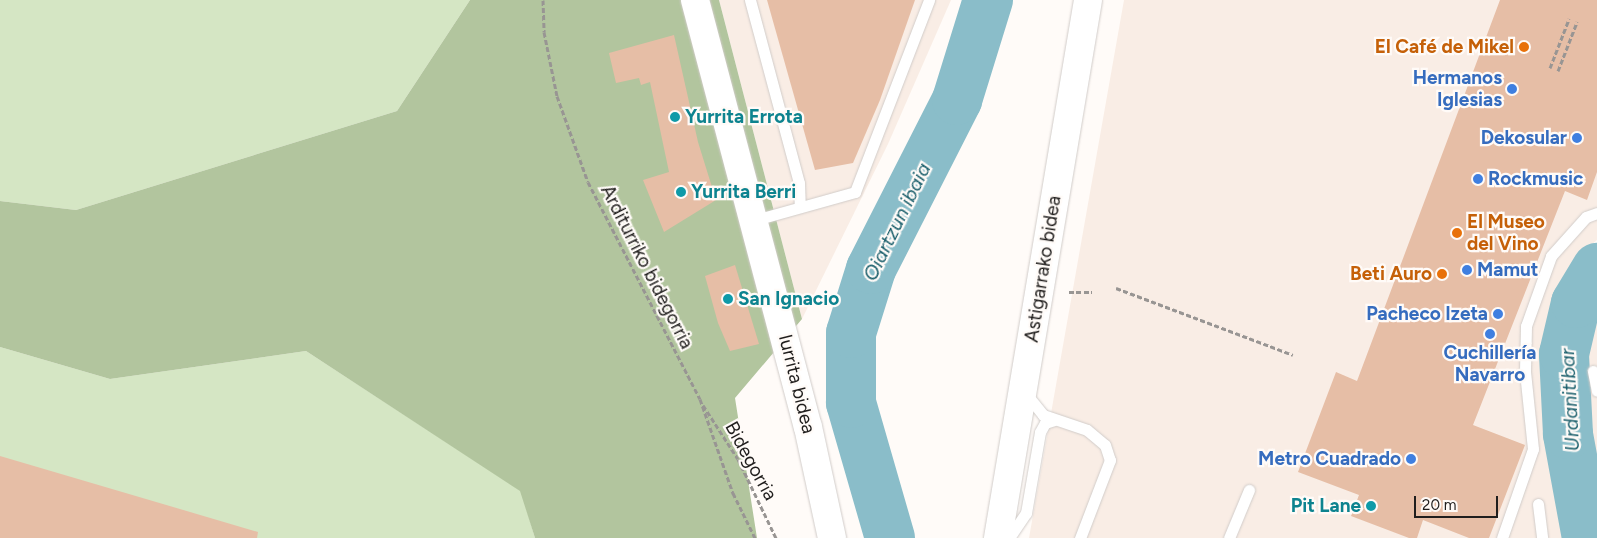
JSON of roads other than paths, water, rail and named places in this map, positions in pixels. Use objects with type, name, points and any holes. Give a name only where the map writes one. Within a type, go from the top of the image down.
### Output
[{"type":"street","name":"Iurrita bidea","points":[[695,0],[755,220],[808,427],[832,538]]},
{"type":"street","name":"Astigarrako bidea","points":[[998,538],[1088,0]]},
{"type":"lane","points":[[750,0],[799,183],[800,208]]},
{"type":"lane","points":[[755,220],[855,192],[929,0]]},
{"type":"lane","points":[[1502,538],[1533,448],[1525,371],[1526,326],[1551,256],[1586,217],[1597,213]]},
{"type":"lane","points":[[1594,371],[1597,391]]},
{"type":"lane","points":[[1024,386],[1034,408],[1054,420],[1087,430],[1105,444],[1110,460],[1080,538]]},
{"type":"lane","points":[[1009,538],[1026,513],[1040,432],[1045,423],[1054,420]]},
{"type":"lane","points":[[1229,538],[1249,490]]},
{"type":"lane","points":[[1538,504],[1542,538]]},
{"type":"waterway","name":"Oiartzun ibaia","points":[[890,538],[851,403],[851,333],[871,269],[957,100],[988,0]]},
{"type":"waterway","name":"Urdanitibar","points":[[1587,538],[1568,434],[1564,354],[1576,303],[1597,268]]},
{"type":"place","name":"El Café de Mikel","points":[[1524,47]]},
{"type":"place","name":"Hermanos Iglesias","points":[[1512,89]]},
{"type":"place","name":"Yurrita Errota","points":[[675,117]]},
{"type":"place","name":"Dekosular","points":[[1577,138]]},
{"type":"place","name":"Rockmusic","points":[[1478,179]]},
{"type":"place","name":"Yurrita Berri","points":[[681,192]]},
{"type":"place","name":"El Museo del Vino","points":[[1457,233]]},
{"type":"place","name":"Mamut","points":[[1467,270]]},
{"type":"place","name":"Beti Auro","points":[[1442,274]]},
{"type":"place","name":"San Ignacio","points":[[728,299]]},
{"type":"place","name":"Pacheco Izeta","points":[[1498,314]]},
{"type":"place","name":"Cuchillería Navarro","points":[[1490,334]]},
{"type":"place","name":"Metro Cuadrado","points":[[1411,459]]},
{"type":"place","name":"Pit Lane","points":[[1371,506]]}]
